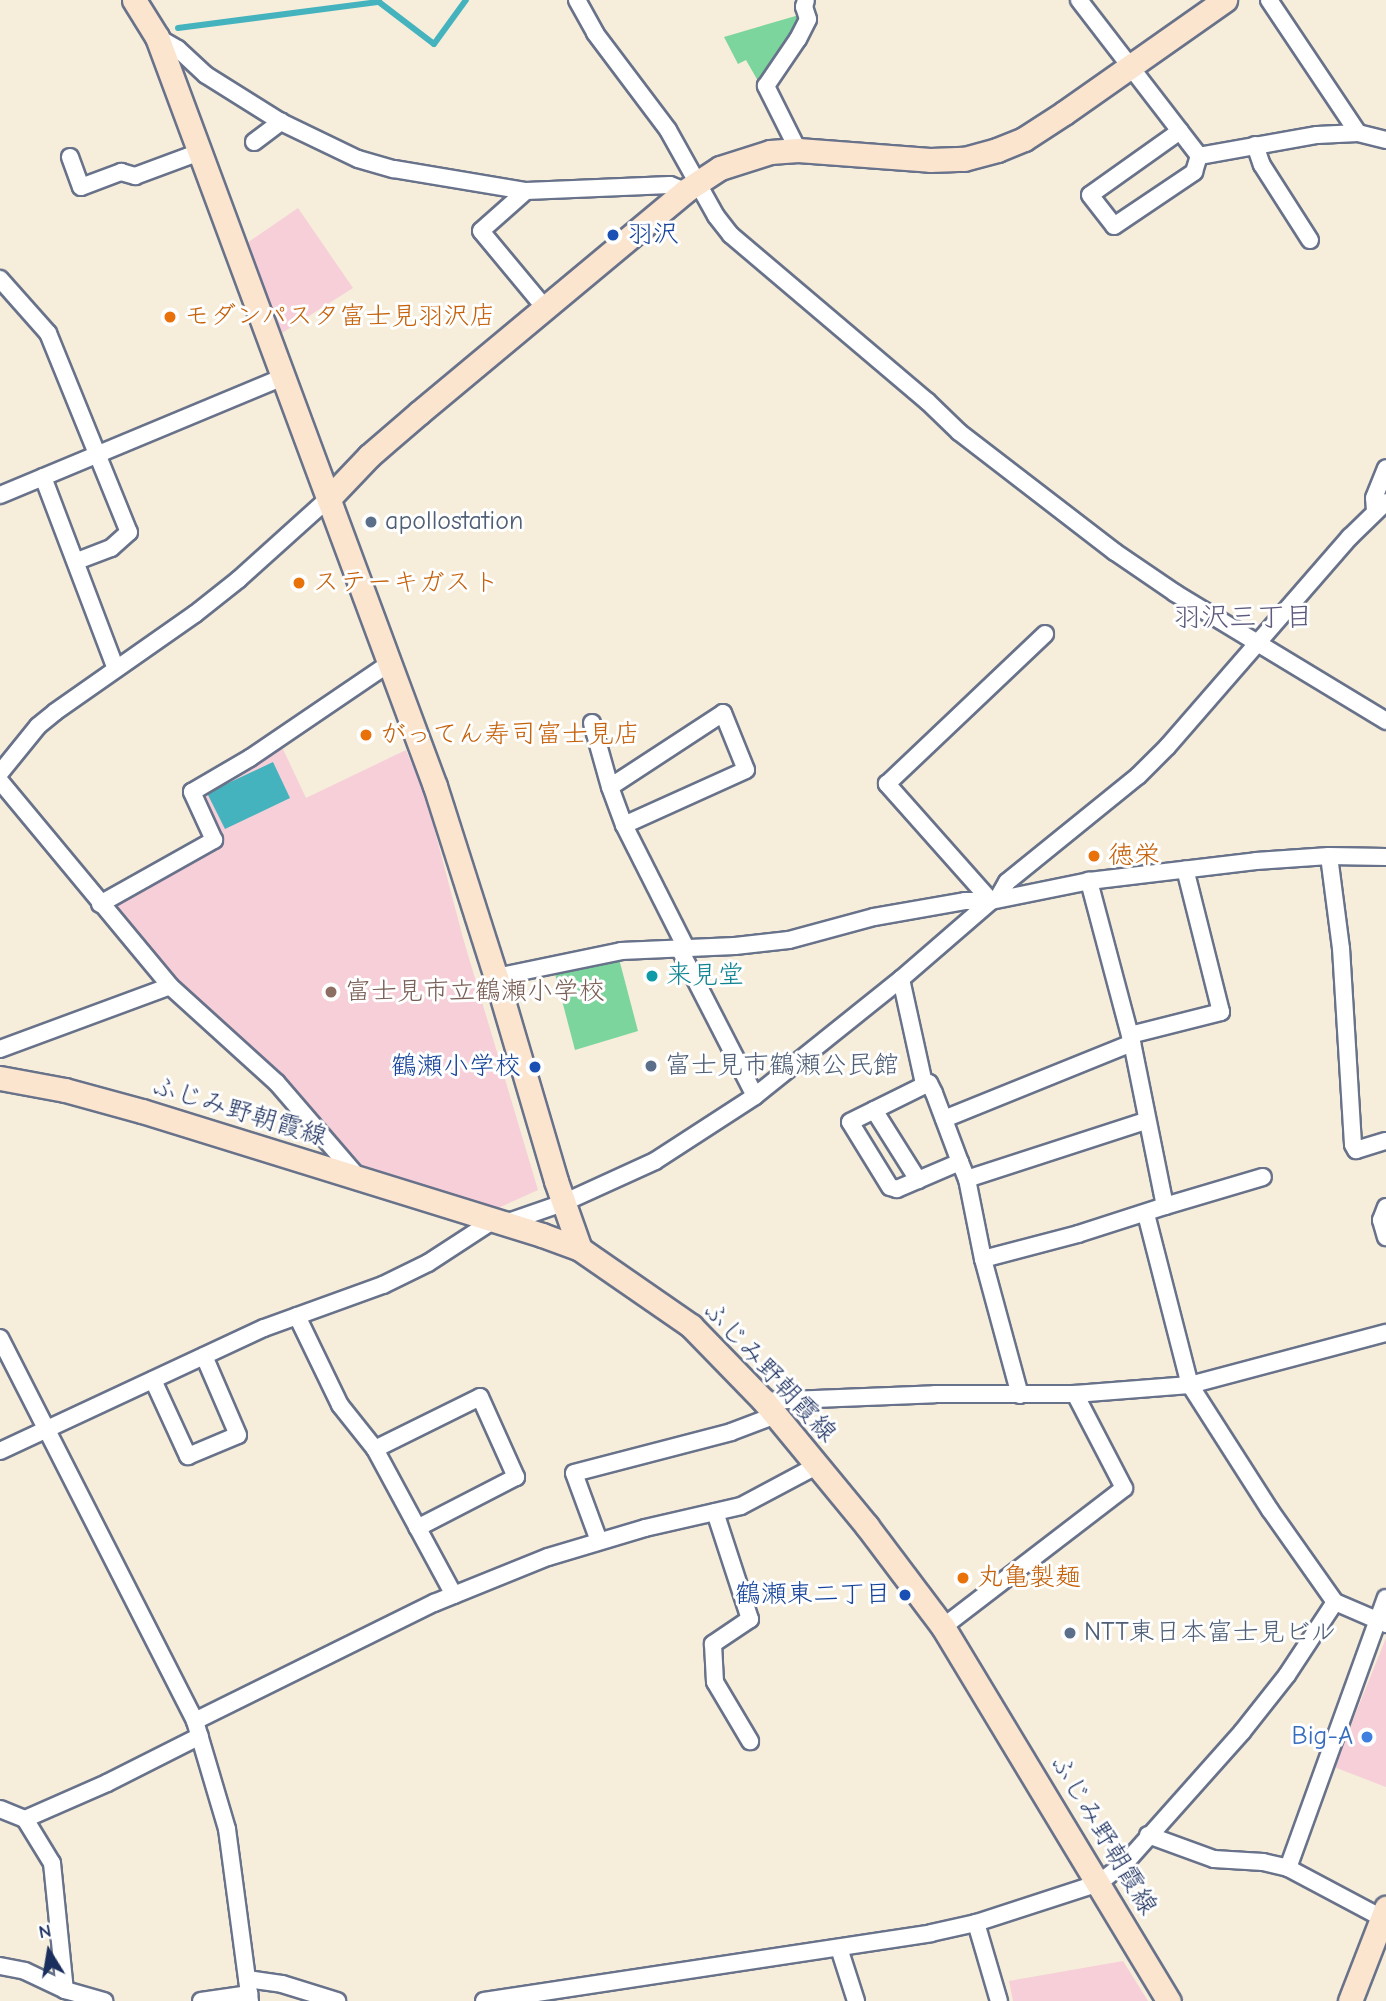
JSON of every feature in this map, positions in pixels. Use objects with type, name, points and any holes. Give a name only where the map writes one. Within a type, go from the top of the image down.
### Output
[{"type":"street","points":[[134,0],[157,37],[330,497],[453,836],[563,1203],[580,1249]]},
{"type":"street","points":[[577,0],[595,33],[668,130],[691,187],[731,235],[927,401],[958,432],[1115,552],[1386,721]]},
{"type":"street","points":[[798,150],[766,86],[798,40],[808,19],[804,7],[806,0]]},
{"type":"street","points":[[1079,0],[1199,156]]},
{"type":"street","points":[[0,773],[38,726],[230,586],[330,497],[369,456],[691,187],[741,160],[770,152],[798,150],[930,160],[982,155],[1034,133],[1226,0]]},
{"type":"street","points":[[1269,0],[1357,132]]},
{"type":"street","points":[[157,37],[177,48],[206,75],[281,122],[358,159],[394,169],[526,191],[670,184],[691,187]]},
{"type":"street","points":[[254,142],[281,122]]},
{"type":"street","points":[[1180,131],[1090,194],[1106,216],[1114,226],[1194,172],[1199,156]]},
{"type":"street","points":[[1199,156],[1255,145],[1357,132],[1386,140]]},
{"type":"street","points":[[1255,145],[1262,165],[1281,198],[1310,240]]},
{"type":"street","points":[[70,157],[81,187],[121,172],[135,176],[200,152]]},
{"type":"street","points":[[526,191],[481,231],[545,308]]},
{"type":"street","points":[[0,279],[48,333],[100,453],[129,532],[111,548],[77,561]]},
{"type":"street","points":[[0,495],[283,377]]},
{"type":"street","points":[[0,1451],[204,1356],[297,1316],[383,1285],[428,1262],[495,1220],[511,1221],[563,1203],[655,1161],[755,1096],[901,979],[994,899],[1007,882],[1138,776],[1380,507],[1374,498],[1386,468]]},
{"type":"street","points":[[43,477],[116,669]]},
{"type":"street","points":[[994,899],[887,784],[1045,634]]},
{"type":"street","points":[[100,904],[214,839],[192,792],[250,758],[390,663]]},
{"type":"street","points":[[610,787],[723,713],[746,771],[624,825]]},
{"type":"street","points":[[592,723],[624,825],[755,1096]]},
{"type":"street","points":[[0,781],[170,986],[277,1083],[357,1176]]},
{"type":"street","points":[[496,977],[621,951],[789,940],[874,917],[1089,881],[1329,856],[1386,857]]},
{"type":"street","points":[[1329,856],[1342,948],[1353,1144],[1356,1150],[1386,1141]]},
{"type":"street","points":[[944,1119],[1131,1039],[1221,1012],[1185,869]]},
{"type":"street","points":[[1089,881],[1131,1039],[1165,1206]]},
{"type":"street","points":[[901,979],[924,1084]]},
{"type":"street","points":[[0,1049],[170,986]]},
{"type":"street","name":"ふじみ野朝霞線","points":[[0,1078],[122,1105],[357,1176],[580,1249],[691,1326],[770,1408],[818,1465],[943,1627],[1169,2001]]},
{"type":"street","points":[[960,1162],[897,1189],[890,1187],[850,1122],[929,1083],[967,1179],[983,1259],[1020,1395]]},
{"type":"street","points":[[874,1110],[918,1180]]},
{"type":"street","points":[[967,1179],[1146,1121]]},
{"type":"street","points":[[983,1259],[1146,1214],[1263,1177]]},
{"type":"street","points":[[1386,1207],[1381,1220],[1386,1237]]},
{"type":"street","points":[[1146,1214],[1190,1385],[1270,1510],[1335,1602],[1381,1623]]},
{"type":"street","points":[[297,1316],[340,1405],[375,1449],[454,1595]]},
{"type":"street","points":[[599,1541],[574,1473],[731,1432],[770,1408],[936,1394],[1075,1394],[1190,1385],[1386,1334]]},
{"type":"street","points":[[0,1338],[49,1429],[197,1729],[227,1829],[248,1991]]},
{"type":"street","points":[[153,1380],[188,1456],[238,1435],[204,1356]]},
{"type":"street","points":[[943,1627],[1124,1488],[1075,1394]]},
{"type":"street","points":[[375,1449],[480,1397],[516,1477],[418,1528]]},
{"type":"street","points":[[25,1819],[107,1783],[197,1729],[454,1595],[548,1557],[599,1541],[741,1506],[818,1465]]},
{"type":"street","points":[[715,1511],[750,1619],[713,1644],[715,1682],[750,1741]]},
{"type":"street","points":[[1287,1868],[1381,1623],[1386,1598]]},
{"type":"street","points":[[484,2001],[622,1978],[839,1948],[976,1923],[1099,1883],[1128,1860],[1250,1722],[1287,1675],[1335,1602]]},
{"type":"street","points":[[0,1809],[25,1819],[52,1863],[65,1990]]},
{"type":"street","points":[[1148,1835],[1214,1859],[1263,1862],[1287,1868],[1384,1913],[1350,2001]]},
{"type":"street","points":[[976,1923],[999,2001]]},
{"type":"street","points":[[839,1948],[856,2001]]},
{"type":"street","points":[[0,1966],[25,1970],[65,1990],[104,2001]]},
{"type":"street","points":[[201,2001],[282,1984],[337,2001]]},
{"type":"shaded area","points":[[298,208],[353,288],[282,333],[247,243]]},
{"type":"shaded area","name":"富士見市立鶴瀬小学校","points":[[281,745],[306,798],[406,750],[427,801],[463,938],[538,1190],[496,1209],[357,1165],[198,1008],[107,907],[222,840],[201,792]]},
{"type":"shaded area","name":"Big-A","points":[[1386,1638],[1386,1787],[1334,1767]]},
{"type":"shaded area","points":[[1123,1961],[1148,2001],[1013,2001],[1009,1981]]},
{"type":"green space","points":[[799,15],[792,34],[758,81],[746,60],[738,64],[724,37]]},
{"type":"green space","points":[[618,955],[638,1031],[575,1050],[554,970]]},
{"type":"water","points":[[273,762],[290,798],[225,829],[207,793]]},
{"type":"waterway","points":[[178,28],[379,2],[434,44],[466,0]]},
{"type":"place","name":"羽沢","points":[[613,235]]},
{"type":"place","name":"モダンパスタ富士見羽沢店","points":[[170,317]]},
{"type":"place","name":"apollostation","points":[[371,522]]},
{"type":"place","name":"ステーキガスト","points":[[299,583]]},
{"type":"place","name":"がってん寿司富士見店","points":[[366,735]]},
{"type":"place","name":"徳栄","points":[[1094,856]]},
{"type":"place","name":"来見堂","points":[[652,976]]},
{"type":"place","name":"富士見市立鶴瀬小学校","points":[[331,992]]},
{"type":"place","name":"富士見市鶴瀬公民館","points":[[651,1066]]},
{"type":"place","name":"鶴瀬小学校","points":[[535,1067]]},
{"type":"place","name":"丸亀製麺","points":[[963,1578]]},
{"type":"place","name":"鶴瀬東二丁目","points":[[905,1595]]},
{"type":"place","name":"NTT東日本富士見ビル","points":[[1070,1633]]},
{"type":"place","name":"Big-A","points":[[1367,1737]]},
{"type":"district","name":"羽沢三丁目","points":[[1243,617]]}]
